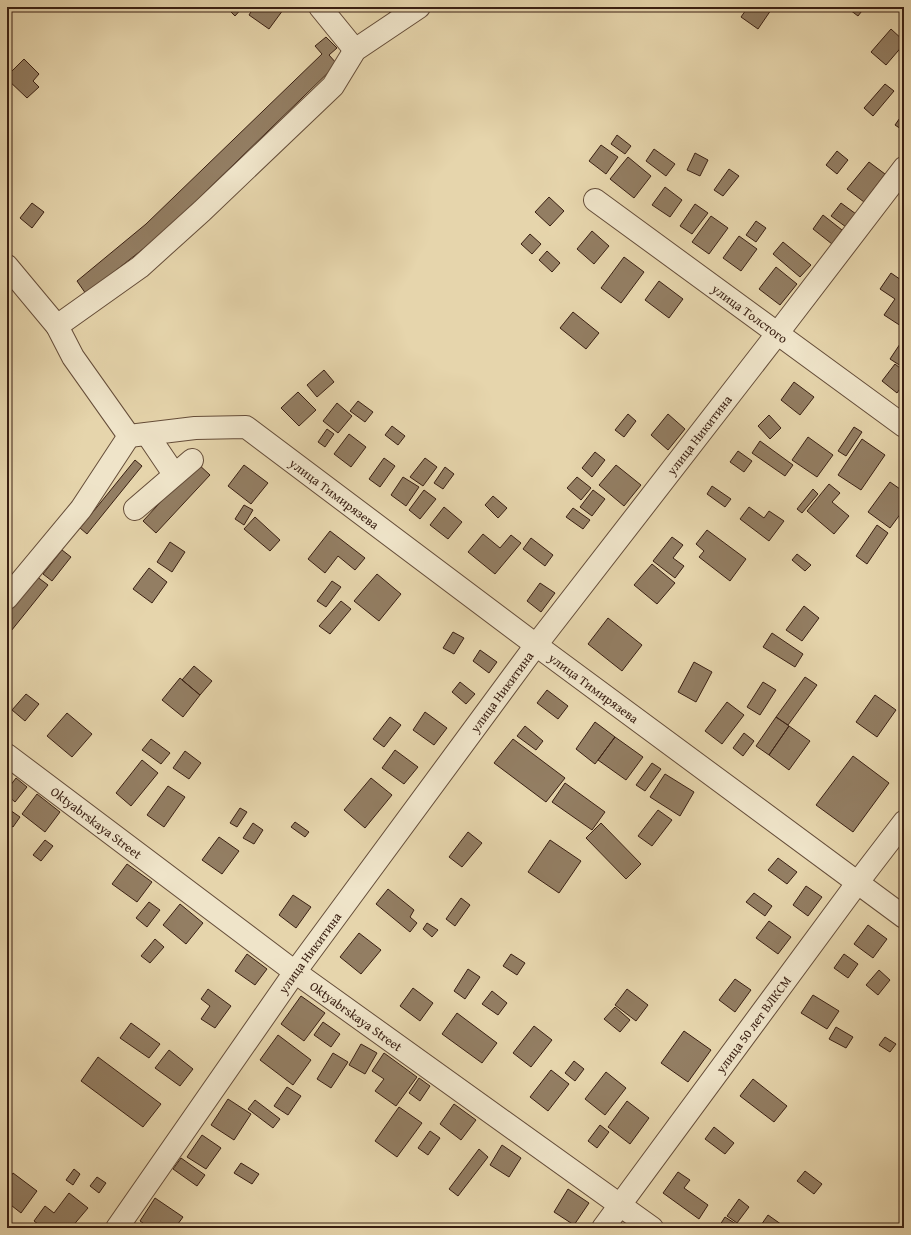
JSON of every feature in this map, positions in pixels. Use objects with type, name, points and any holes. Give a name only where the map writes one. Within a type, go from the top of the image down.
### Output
[{"type":"street","points":[[320,7],[355,50]]},
{"type":"street","points":[[57,326],[140,267],[202,211],[333,86],[355,50],[419,7]]},
{"type":"street","name":"улица Никитина","points":[[118,1228],[295,972],[536,645],[904,168]]},
{"type":"street","name":"улица Толстого","points":[[595,200],[904,426]]},
{"type":"street","points":[[7,266],[57,326],[73,356],[138,435],[174,474]]},
{"type":"street","name":"улица Тимирязева","points":[[138,435],[195,428],[246,427],[536,645],[904,917]]},
{"type":"street","points":[[7,598],[81,509],[138,435]]},
{"type":"street","points":[[135,509],[192,460]]},
{"type":"street","name":"Oktyabrskaya Street","points":[[7,755],[295,972],[652,1228]]},
{"type":"street","name":"улица 50 лет ВЛКСМ","points":[[604,1228],[858,882],[904,822]]},
{"type":"building","points":[[226,7],[243,7],[235,16]]},
{"type":"building","points":[[254,7],[279,7],[283,10],[269,29],[249,15]]},
{"type":"building","points":[[407,7],[394,18],[386,8]]},
{"type":"building","points":[[748,7],[766,7],[771,10],[758,29],[741,17]]},
{"type":"building","points":[[852,7],[865,7],[858,16],[850,10]]},
{"type":"building","points":[[891,29],[904,41],[904,44],[886,65],[871,52]]},
{"type":"building","points":[[326,37],[337,48],[329,55],[337,64],[162,234],[86,294],[77,281],[146,224],[322,54],[315,46]]},
{"type":"building","points":[[24,59],[39,74],[33,81],[39,87],[27,98],[7,79],[7,76]]},
{"type":"building","points":[[885,84],[894,91],[873,116],[864,108]]},
{"type":"building","points":[[904,112],[904,131],[895,125]]},
{"type":"building","points":[[617,135],[631,146],[625,154],[611,144]]},
{"type":"building","points":[[601,145],[618,157],[606,174],[589,161]]},
{"type":"building","points":[[654,149],[675,164],[666,176],[646,161]]},
{"type":"building","points":[[837,151],[848,160],[837,174],[826,165]]},
{"type":"building","points":[[695,153],[708,160],[700,176],[687,170]]},
{"type":"building","points":[[628,157],[651,176],[634,198],[610,179]]},
{"type":"building","points":[[869,162],[885,174],[864,202],[847,189]]},
{"type":"building","points":[[729,169],[739,176],[723,196],[714,190]]},
{"type":"building","points":[[665,187],[682,200],[670,217],[652,205]]},
{"type":"building","points":[[549,197],[564,211],[550,226],[535,212]]},
{"type":"building","points":[[32,203],[44,212],[32,228],[20,218]]},
{"type":"building","points":[[841,203],[856,214],[846,227],[831,216]]},
{"type":"building","points":[[695,204],[708,213],[692,234],[680,226]]},
{"type":"building","points":[[823,215],[842,230],[832,244],[813,229]]},
{"type":"building","points":[[711,216],[728,228],[709,254],[692,242]]},
{"type":"building","points":[[756,221],[766,228],[756,242],[746,235]]},
{"type":"building","points":[[592,231],[609,246],[594,264],[577,249]]},
{"type":"building","points":[[530,234],[541,244],[532,254],[521,244]]},
{"type":"building","points":[[739,236],[757,249],[741,271],[723,258]]},
{"type":"building","points":[[783,242],[811,265],[800,277],[773,254]]},
{"type":"building","points":[[547,251],[560,263],[552,272],[539,260]]},
{"type":"building","points":[[624,257],[644,272],[621,303],[601,288]]},
{"type":"building","points":[[776,267],[797,284],[780,305],[759,289]]},
{"type":"building","points":[[891,273],[904,282],[904,328],[884,315],[895,299],[880,289]]},
{"type":"building","points":[[659,281],[683,299],[669,318],[645,300]]},
{"type":"building","points":[[573,312],[599,333],[586,349],[560,328]]},
{"type":"building","points":[[904,338],[904,368],[890,359]]},
{"type":"building","points":[[895,364],[904,371],[904,383],[897,393],[882,381]]},
{"type":"building","points":[[324,370],[334,382],[317,397],[307,385]]},
{"type":"building","points":[[794,382],[814,397],[800,415],[781,400]]},
{"type":"building","points":[[298,392],[316,410],[299,426],[281,408]]},
{"type":"building","points":[[358,401],[373,412],[365,422],[350,411]]},
{"type":"building","points":[[337,403],[352,416],[338,433],[323,421]]},
{"type":"building","points":[[628,414],[636,421],[624,437],[615,430]]},
{"type":"building","points":[[668,414],[685,429],[668,450],[651,435]]},
{"type":"building","points":[[769,415],[781,428],[770,439],[758,426]]},
{"type":"building","points":[[392,426],[405,436],[398,445],[385,435]]},
{"type":"building","points":[[854,427],[862,432],[846,456],[838,451]]},
{"type":"building","points":[[327,429],[334,434],[325,447],[318,442]]},
{"type":"building","points":[[349,434],[366,447],[351,467],[334,454]]},
{"type":"building","points":[[808,437],[833,455],[817,477],[792,460]]},
{"type":"building","points":[[862,439],[885,455],[861,490],[838,475]]},
{"type":"building","points":[[760,441],[793,465],[785,476],[752,453]]},
{"type":"building","points":[[738,451],[752,461],[744,472],[730,462]]},
{"type":"building","points":[[595,452],[605,460],[592,477],[582,468]]},
{"type":"building","points":[[384,458],[395,466],[380,487],[369,479]]},
{"type":"building","points":[[425,458],[437,467],[423,486],[410,477]]},
{"type":"building","points":[[135,460],[142,466],[87,534],[80,528]]},
{"type":"building","points":[[197,463],[210,475],[156,533],[143,521]]},
{"type":"building","points":[[244,465],[268,483],[251,504],[228,486]]},
{"type":"building","points":[[616,465],[641,485],[624,506],[599,485]]},
{"type":"building","points":[[445,467],[454,474],[443,489],[434,483]]},
{"type":"building","points":[[403,477],[419,487],[406,506],[391,495]]},
{"type":"building","points":[[577,477],[591,488],[581,500],[567,488]]},
{"type":"building","points":[[890,482],[900,489],[904,485],[904,509],[890,528],[868,512]]},
{"type":"building","points":[[829,484],[840,493],[832,502],[849,516],[834,534],[807,511]]},
{"type":"building","points":[[712,486],[731,499],[725,507],[707,494]]},
{"type":"building","points":[[813,489],[818,494],[802,513],[797,509]]},
{"type":"building","points":[[424,490],[436,499],[420,519],[409,510]]},
{"type":"building","points":[[593,490],[605,499],[592,516],[580,507]]},
{"type":"building","points":[[493,496],[507,508],[498,518],[485,505]]},
{"type":"building","points":[[244,505],[253,510],[244,525],[235,519]]},
{"type":"building","points":[[444,507],[462,522],[448,539],[430,525]]},
{"type":"building","points":[[749,507],[764,518],[769,511],[784,521],[769,541],[740,519]]},
{"type":"building","points":[[573,508],[590,520],[583,529],[566,517]]},
{"type":"building","points":[[255,517],[280,540],[270,551],[244,529]]},
{"type":"building","points":[[877,525],[888,533],[867,564],[856,556]]},
{"type":"building","points":[[707,530],[746,559],[730,581],[699,557],[704,551],[696,544]]},
{"type":"building","points":[[330,531],[365,558],[355,570],[338,556],[325,573],[308,559]]},
{"type":"building","points":[[483,534],[500,548],[511,535],[521,543],[495,574],[468,552]]},
{"type":"building","points":[[672,537],[683,545],[673,558],[684,566],[675,578],[653,561]]},
{"type":"building","points":[[531,538],[553,555],[545,566],[523,549]]},
{"type":"building","points":[[170,542],[185,552],[172,572],[157,562]]},
{"type":"building","points":[[62,550],[71,557],[52,581],[43,574]]},
{"type":"building","points":[[797,554],[811,565],[805,571],[792,560]]},
{"type":"building","points":[[652,564],[675,583],[657,604],[634,585]]},
{"type":"building","points":[[149,568],[167,582],[152,603],[133,589]]},
{"type":"building","points":[[377,574],[401,594],[379,621],[354,601]]},
{"type":"building","points":[[36,576],[48,585],[7,636],[7,613]]},
{"type":"building","points":[[332,581],[341,587],[326,607],[317,601]]},
{"type":"building","points":[[540,583],[555,593],[541,612],[527,601]]},
{"type":"building","points":[[341,601],[351,609],[330,634],[319,626]]},
{"type":"building","points":[[804,606],[819,618],[802,641],[786,630]]},
{"type":"building","points":[[608,618],[642,645],[622,671],[588,644]]},
{"type":"building","points":[[453,632],[464,638],[454,654],[443,648]]},
{"type":"building","points":[[772,633],[803,654],[795,667],[763,647]]},
{"type":"building","points":[[480,650],[497,662],[489,673],[473,661]]},
{"type":"building","points":[[694,662],[712,672],[696,702],[678,692]]},
{"type":"building","points":[[194,666],[212,681],[200,695],[182,680]]},
{"type":"building","points":[[805,677],[817,685],[788,725],[776,717]]},
{"type":"building","points":[[180,678],[200,695],[183,717],[162,700]]},
{"type":"building","points":[[460,682],[475,694],[466,704],[452,692]]},
{"type":"building","points":[[763,682],[776,690],[760,715],[747,707]]},
{"type":"building","points":[[547,690],[568,706],[558,719],[537,703]]},
{"type":"building","points":[[26,694],[39,704],[25,721],[12,710]]},
{"type":"building","points":[[875,695],[896,710],[877,737],[856,722]]},
{"type":"building","points":[[727,702],[744,715],[722,744],[705,731]]},
{"type":"building","points":[[425,712],[447,728],[434,745],[413,730]]},
{"type":"building","points":[[67,713],[92,734],[72,757],[47,736]]},
{"type":"building","points":[[390,717],[401,725],[384,747],[373,739]]},
{"type":"building","points":[[776,717],[789,726],[769,755],[756,746]]},
{"type":"building","points":[[595,722],[615,737],[595,764],[576,749]]},
{"type":"building","points":[[525,726],[543,741],[536,750],[517,736]]},
{"type":"building","points":[[789,726],[810,741],[789,770],[769,755]]},
{"type":"building","points":[[744,733],[754,741],[743,756],[733,748]]},
{"type":"building","points":[[615,737],[643,757],[626,780],[598,760]]},
{"type":"building","points":[[151,739],[170,753],[161,764],[142,750]]},
{"type":"building","points":[[513,739],[565,778],[546,802],[494,763]]},
{"type":"building","points":[[395,750],[418,767],[404,784],[382,768]]},
{"type":"building","points":[[185,751],[201,763],[189,779],[173,768]]},
{"type":"building","points":[[853,756],[889,783],[853,832],[816,805]]},
{"type":"building","points":[[142,760],[158,773],[131,806],[116,793]]},
{"type":"building","points":[[652,763],[661,769],[645,791],[636,785]]},
{"type":"building","points":[[665,774],[694,792],[680,816],[650,797]]},
{"type":"building","points":[[16,778],[27,787],[15,802],[7,795],[7,790]]},
{"type":"building","points":[[371,778],[392,795],[365,828],[344,810]]},
{"type":"building","points":[[565,783],[605,812],[592,830],[552,802]]},
{"type":"building","points":[[168,786],[185,797],[164,827],[147,815]]},
{"type":"building","points":[[37,794],[60,812],[45,832],[22,814]]},
{"type":"building","points":[[7,808],[20,817],[13,827],[7,823]]},
{"type":"building","points":[[240,808],[247,812],[237,827],[230,823]]},
{"type":"building","points":[[658,810],[672,820],[652,846],[638,836]]},
{"type":"building","points":[[295,822],[309,832],[305,837],[291,827]]},
{"type":"building","points":[[253,823],[263,830],[254,844],[243,838]]},
{"type":"building","points":[[601,823],[641,864],[626,879],[586,838]]},
{"type":"building","points":[[468,832],[482,843],[462,867],[449,857]]},
{"type":"building","points":[[219,837],[239,851],[222,874],[202,860]]},
{"type":"building","points":[[45,840],[53,846],[41,861],[33,855]]},
{"type":"building","points":[[550,840],[581,861],[559,893],[528,872]]},
{"type":"building","points":[[778,858],[797,872],[787,884],[768,870]]},
{"type":"building","points":[[127,864],[152,882],[137,902],[112,884]]},
{"type":"building","points":[[806,886],[822,897],[808,916],[793,905]]},
{"type":"building","points":[[388,889],[414,910],[410,917],[417,923],[410,932],[376,904]]},
{"type":"building","points":[[754,893],[772,906],[765,916],[746,902]]},
{"type":"building","points":[[293,895],[311,907],[296,928],[279,915]]},
{"type":"building","points":[[461,898],[470,905],[455,926],[446,919]]},
{"type":"building","points":[[149,902],[160,910],[147,927],[136,918]]},
{"type":"building","points":[[180,904],[203,923],[186,944],[163,925]]},
{"type":"building","points":[[769,921],[791,937],[778,954],[756,938]]},
{"type":"building","points":[[427,923],[438,930],[432,937],[423,929]]},
{"type":"building","points":[[868,925],[887,939],[873,958],[854,944]]},
{"type":"building","points":[[359,933],[381,950],[361,974],[340,957]]},
{"type":"building","points":[[155,939],[164,947],[150,963],[141,956]]},
{"type":"building","points":[[247,954],[267,969],[255,985],[235,971]]},
{"type":"building","points":[[511,954],[525,963],[517,975],[503,966]]},
{"type":"building","points":[[844,954],[858,964],[848,978],[834,968]]},
{"type":"building","points":[[468,969],[480,977],[465,999],[454,991]]},
{"type":"building","points":[[879,970],[890,980],[878,995],[866,985]]},
{"type":"building","points":[[735,979],[751,990],[735,1012],[719,1000]]},
{"type":"building","points":[[413,988],[433,1003],[420,1021],[400,1006]]},
{"type":"building","points":[[208,989],[231,1006],[215,1028],[201,1019],[210,1006],[201,999]]},
{"type":"building","points":[[627,989],[648,1005],[636,1021],[615,1005]]},
{"type":"building","points":[[492,991],[507,1003],[498,1015],[482,1004]]},
{"type":"building","points":[[813,995],[839,1011],[827,1029],[801,1013]]},
{"type":"building","points":[[301,996],[325,1013],[304,1041],[281,1024]]},
{"type":"building","points":[[615,1007],[630,1020],[620,1032],[604,1019]]},
{"type":"building","points":[[457,1013],[497,1043],[482,1063],[442,1034]]},
{"type":"building","points":[[323,1022],[340,1034],[331,1047],[314,1035]]},
{"type":"building","points":[[131,1023],[160,1044],[149,1058],[120,1038]]},
{"type":"building","points":[[534,1026],[552,1040],[531,1067],[513,1053]]},
{"type":"building","points":[[836,1027],[853,1037],[846,1048],[829,1039]]},
{"type":"building","points":[[684,1031],[711,1050],[688,1082],[661,1063]]},
{"type":"building","points":[[278,1035],[311,1060],[293,1085],[260,1060]]},
{"type":"building","points":[[885,1037],[896,1044],[890,1052],[879,1045]]},
{"type":"building","points":[[361,1044],[377,1053],[365,1074],[349,1065]]},
{"type":"building","points":[[169,1050],[193,1069],[180,1086],[155,1068]]},
{"type":"building","points":[[333,1053],[348,1062],[331,1088],[317,1079]]},
{"type":"building","points":[[384,1053],[417,1077],[396,1106],[375,1091],[384,1079],[372,1071]]},
{"type":"building","points":[[98,1057],[161,1104],[143,1127],[81,1081]]},
{"type":"building","points":[[574,1061],[584,1069],[575,1081],[565,1073]]},
{"type":"building","points":[[551,1070],[569,1084],[548,1111],[530,1097]]},
{"type":"building","points":[[606,1072],[626,1088],[605,1115],[585,1099]]},
{"type":"building","points":[[419,1078],[430,1086],[420,1101],[409,1093]]},
{"type":"building","points":[[753,1079],[787,1106],[774,1122],[740,1096]]},
{"type":"building","points":[[287,1087],[301,1096],[288,1115],[274,1106]]},
{"type":"building","points":[[228,1099],[251,1114],[234,1140],[211,1125]]},
{"type":"building","points":[[255,1100],[280,1119],[273,1128],[248,1109]]},
{"type":"building","points":[[627,1101],[649,1118],[630,1144],[608,1127]]},
{"type":"building","points":[[454,1104],[476,1120],[461,1140],[440,1124]]},
{"type":"building","points":[[399,1107],[422,1123],[397,1157],[375,1141]]},
{"type":"building","points":[[600,1125],[609,1132],[597,1148],[588,1141]]},
{"type":"building","points":[[714,1127],[734,1143],[725,1154],[705,1139]]},
{"type":"building","points":[[430,1131],[440,1138],[428,1155],[418,1148]]},
{"type":"building","points":[[202,1135],[221,1148],[206,1169],[187,1157]]},
{"type":"building","points":[[502,1145],[521,1158],[509,1177],[490,1165]]},
{"type":"building","points":[[479,1149],[488,1157],[458,1196],[449,1189]]},
{"type":"building","points":[[181,1158],[205,1175],[197,1186],[173,1169]]},
{"type":"building","points":[[241,1163],[259,1174],[252,1184],[234,1173]]},
{"type":"building","points":[[74,1169],[80,1174],[73,1185],[66,1180]]},
{"type":"building","points":[[805,1171],[822,1184],[814,1194],[797,1181]]},
{"type":"building","points":[[678,1172],[690,1180],[684,1188],[708,1205],[699,1219],[663,1193]]},
{"type":"building","points":[[13,1173],[37,1191],[21,1213],[7,1202],[7,1182]]},
{"type":"building","points":[[97,1177],[106,1183],[99,1193],[90,1186]]},
{"type":"building","points":[[568,1189],[589,1203],[574,1225],[554,1212]]},
{"type":"building","points":[[69,1193],[88,1208],[71,1228],[43,1228],[34,1221],[45,1206],[54,1213]]},
{"type":"building","points":[[155,1198],[183,1217],[175,1228],[150,1228],[140,1221]]},
{"type":"building","points":[[739,1199],[749,1207],[737,1223],[727,1216]]},
{"type":"building","points":[[768,1215],[785,1227],[759,1228]]},
{"type":"building","points":[[725,1217],[736,1224],[733,1228],[718,1228]]}]
